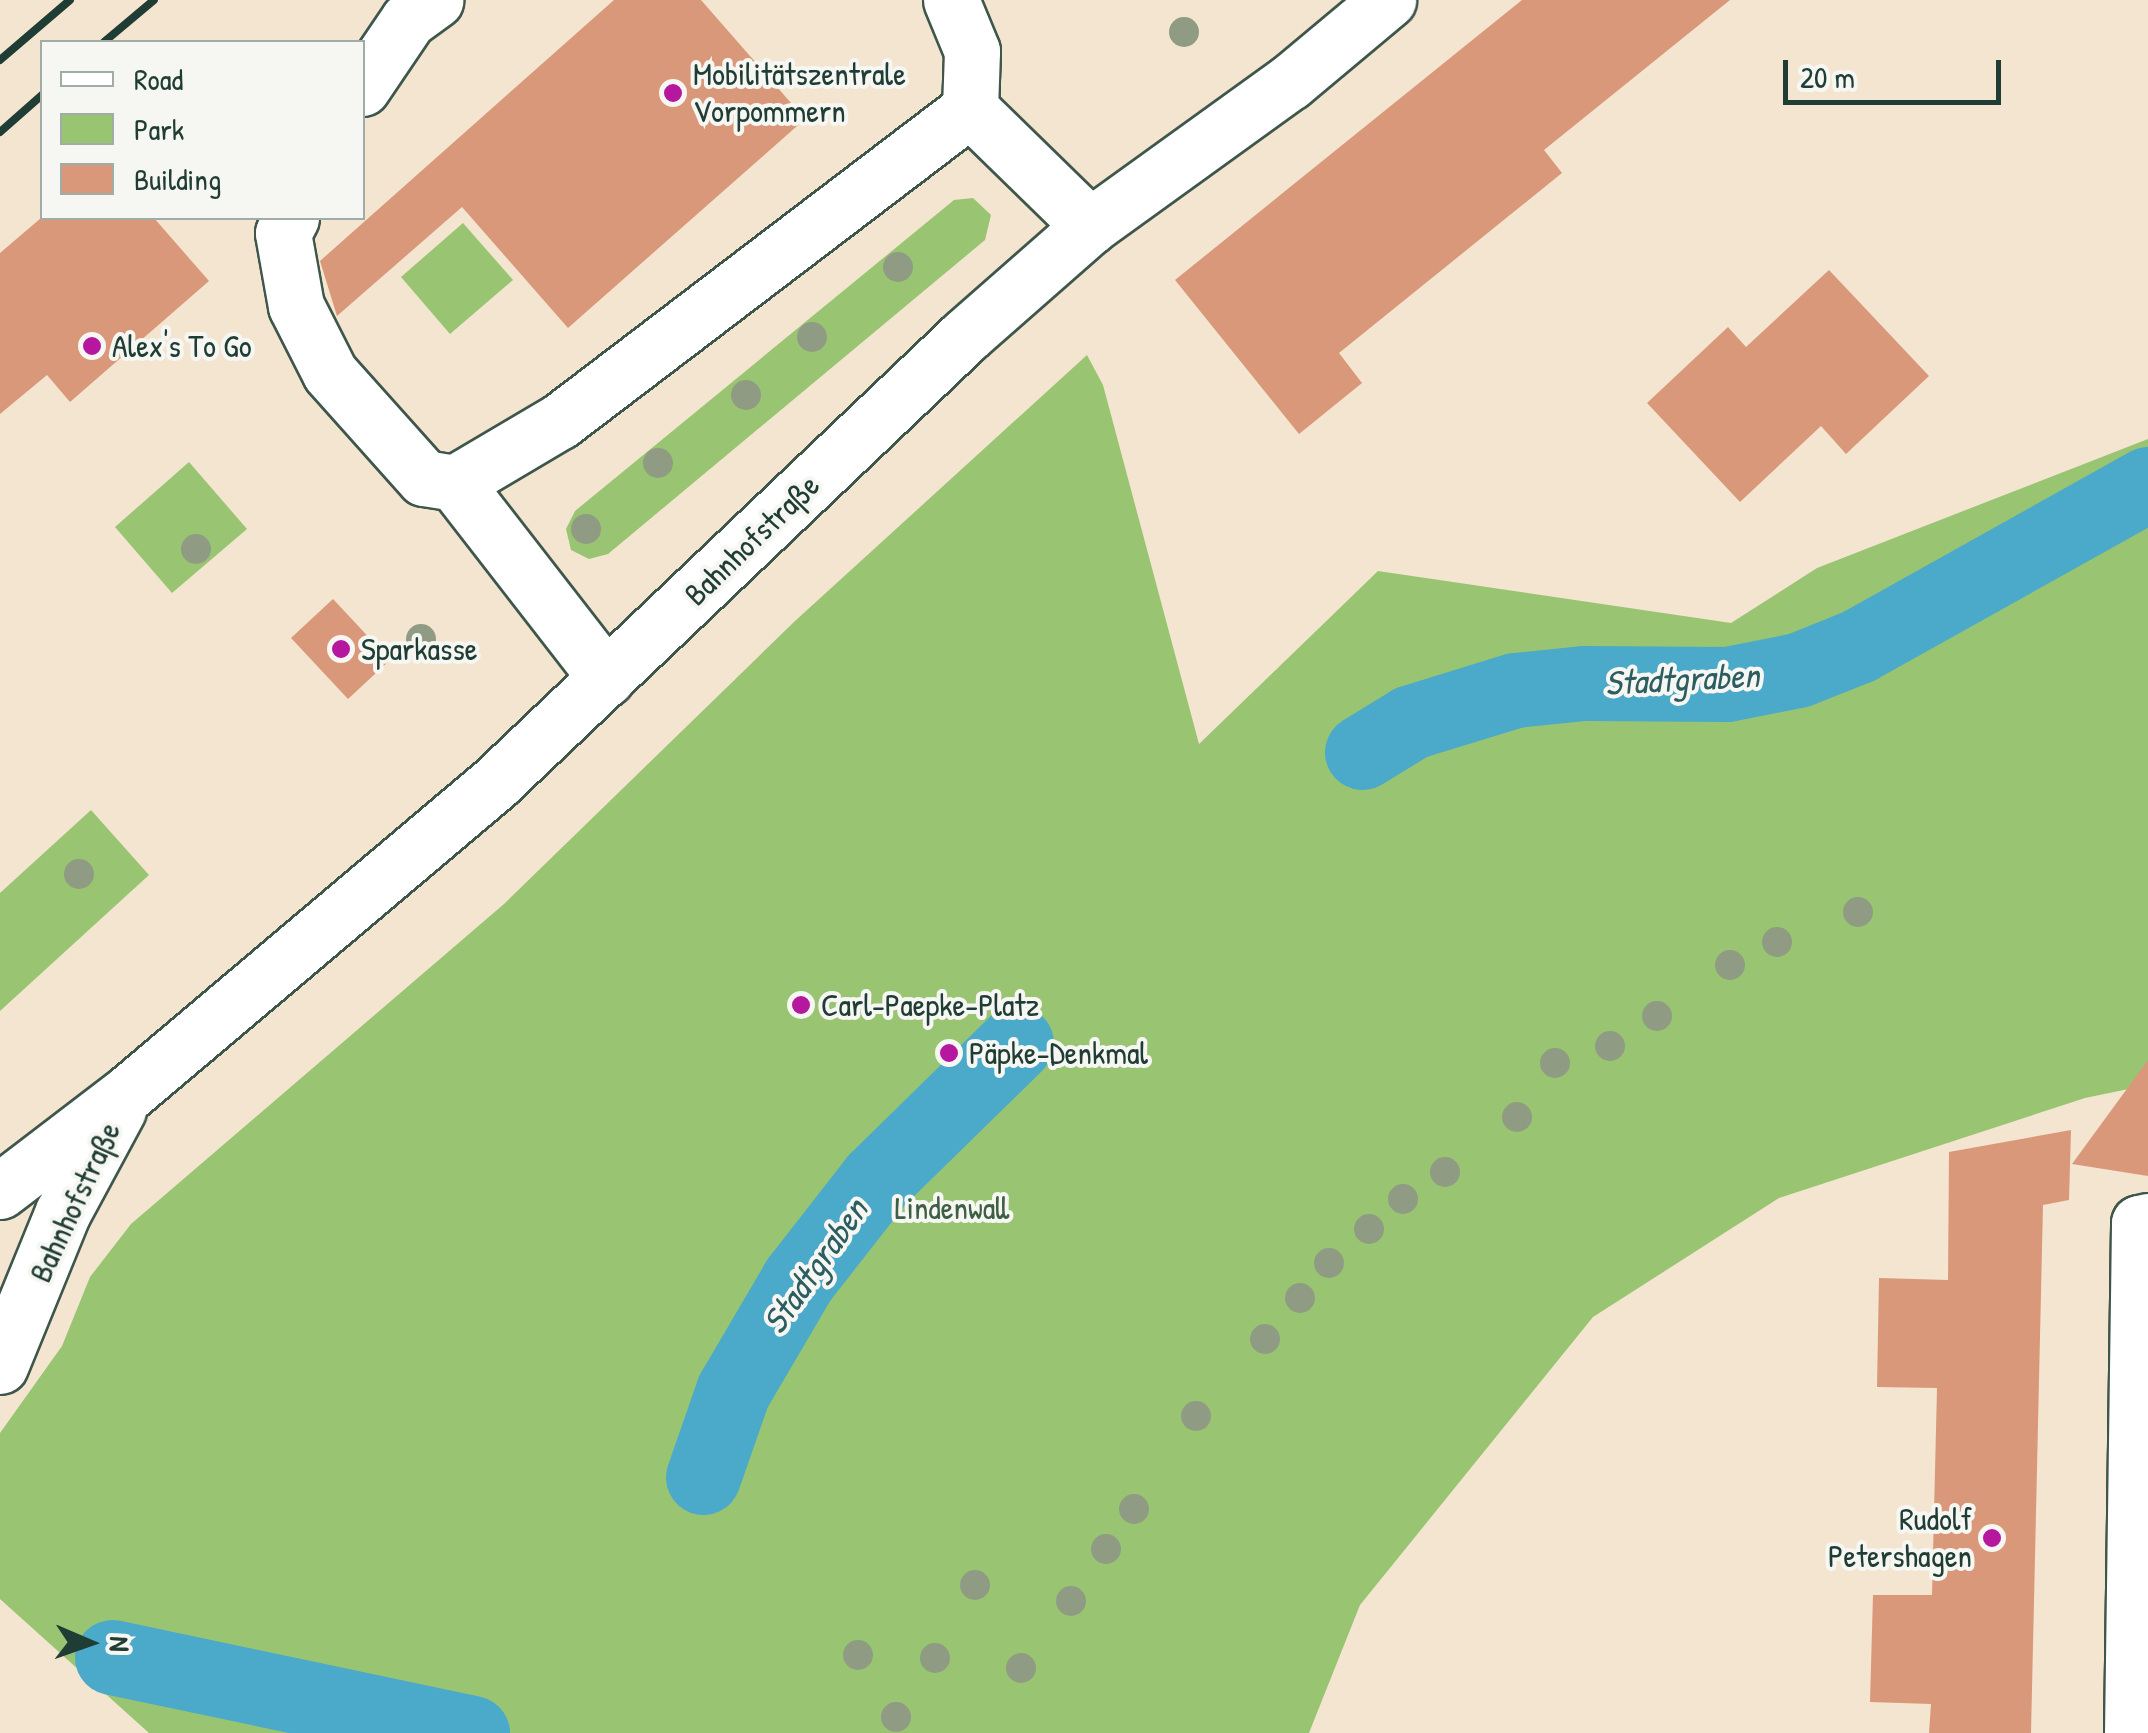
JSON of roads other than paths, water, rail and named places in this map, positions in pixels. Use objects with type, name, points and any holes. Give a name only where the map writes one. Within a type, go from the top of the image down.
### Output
[{"type":"street","points":[[365,84],[408,20],[436,0]]},
{"type":"street","points":[[951,0],[972,51],[970,109],[1090,226]]},
{"type":"street","name":"Bahnhofstraße","points":[[0,1191],[127,1094],[495,783],[964,336],[1090,226],[1290,82],[1388,0]]},
{"type":"street","points":[[290,220],[283,233],[296,306],[330,373],[424,478],[455,483],[575,410],[970,109]]},
{"type":"street","points":[[455,483],[606,678]]},
{"type":"street","name":"Bahnhofstraße","points":[[0,1366],[62,1212],[127,1094]]},
{"type":"street","points":[[2132,1733],[2144,1222]]},
{"type":"waterway","name":"Stadtgraben","points":[[1362,752],[1411,722],[1515,690],[1584,683],[1727,684],[1798,670],[1858,646],[2148,484]]},
{"type":"waterway","name":"Stadtgraben","points":[[703,1477],[733,1391],[798,1280],[876,1180],[1016,1043]]},
{"type":"waterway","points":[[112,1657],[472,1733]]},
{"type":"railway","points":[[0,60],[70,0]]},
{"type":"railway","points":[[106,40],[154,0]]},
{"type":"railway","points":[[0,132],[40,97]]},
{"type":"place","name":"Mobilitätszentrale Vorpommern","points":[[673,93]]},
{"type":"place","name":"Alex's To Go","points":[[92,346]]},
{"type":"place","name":"Sparkasse","points":[[341,649]]},
{"type":"place","name":"Carl-Paepke-Platz","points":[[801,1005]]},
{"type":"place","name":"Päpke-Denkmal","points":[[949,1053]]},
{"type":"place","name":"Rudolf Petershagen","points":[[1992,1538]]},
{"type":"park label","name":"Lindenwall","points":[[952,1208]]}]
